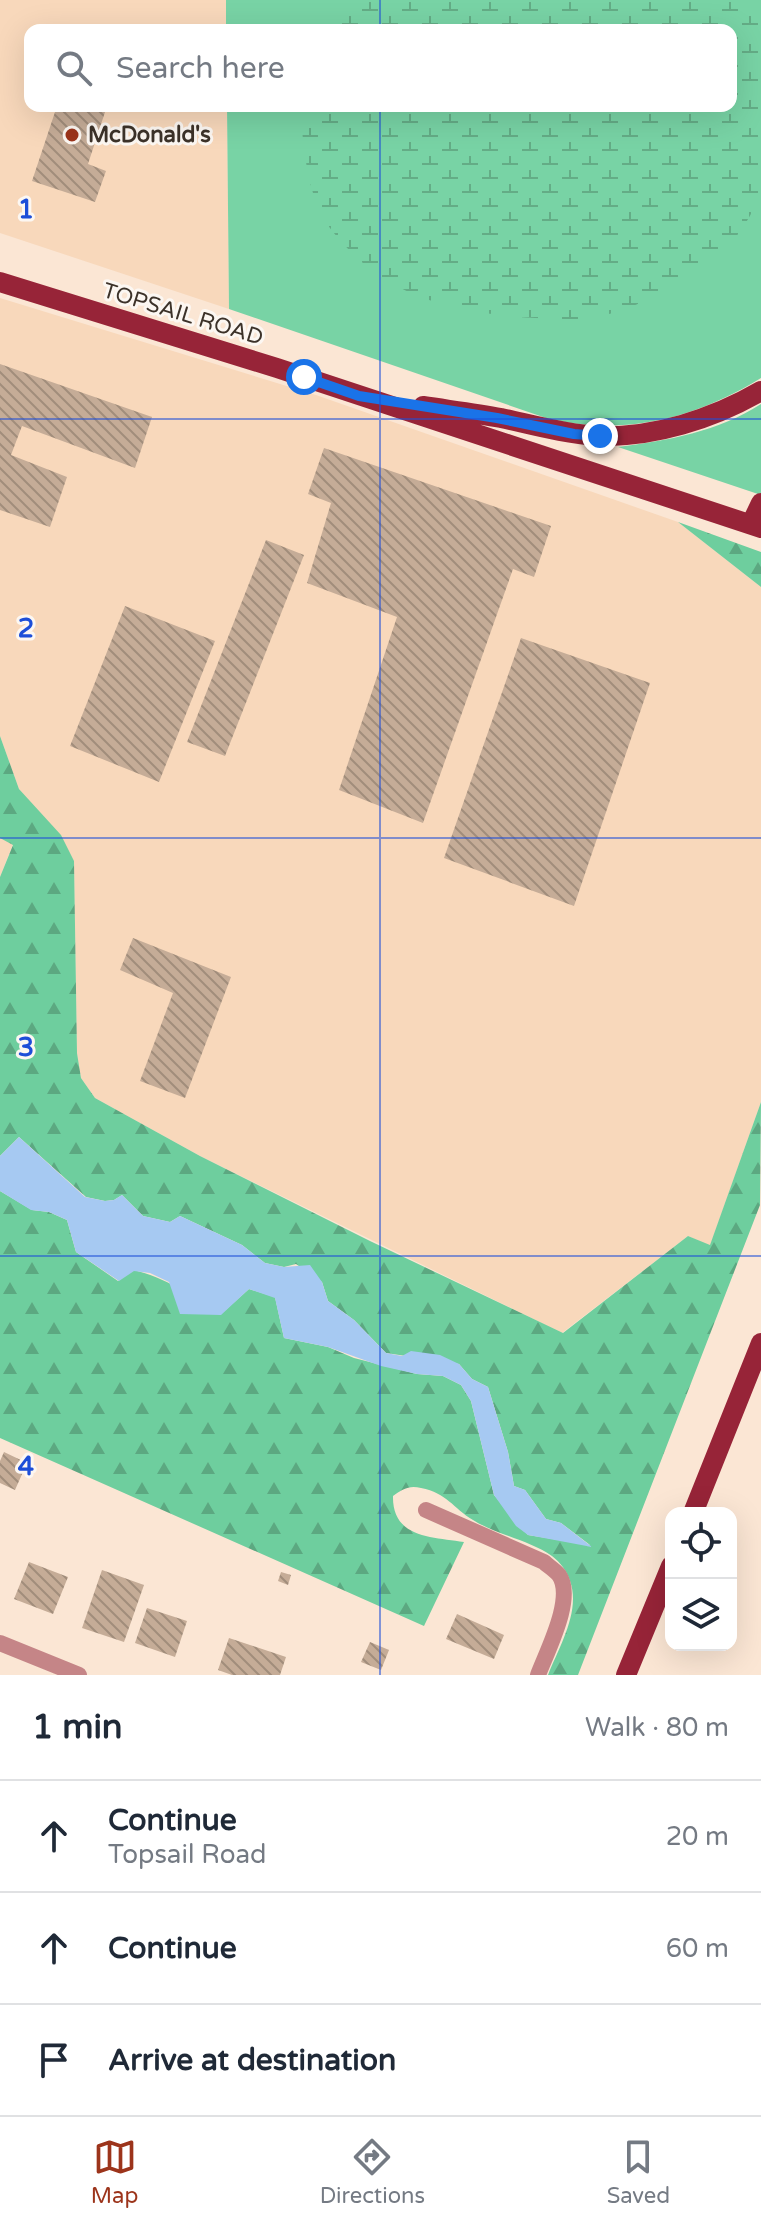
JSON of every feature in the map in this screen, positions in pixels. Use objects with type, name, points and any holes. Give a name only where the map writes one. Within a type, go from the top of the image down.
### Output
[{"type":"main road","name":"TOPSAIL ROAD","points":[[0,282],[277,368],[756,526]]},
{"type":"main road","points":[[359,396],[600,436],[679,425],[727,409],[761,391]]},
{"type":"main road","points":[[756,526],[761,503]]},
{"type":"main road","points":[[695,1507],[761,1343]]},
{"type":"main road","points":[[626,1675],[666,1579]]},
{"type":"street","points":[[426,1510],[544,1562],[559,1574],[564,1587],[564,1602],[538,1675]]},
{"type":"street","points":[[0,1643],[79,1675]]},
{"type":"shaded area","points":[[0,0],[226,0],[226,24],[24,24],[24,112],[227,112],[229,309],[0,233]]},
{"type":"shaded area","points":[[0,298],[316,395],[678,522],[761,587],[761,1102],[710,1246],[688,1236],[562,1333],[200,1156],[95,1098],[81,1078],[77,1053],[74,861],[19,789],[0,736]]},
{"type":"shaded area","points":[[0,838],[13,844],[0,877]]},
{"type":"green space","points":[[226,0],[761,0],[761,378],[684,414],[630,425],[575,423],[546,418],[229,309],[227,112],[737,112],[737,24],[226,24]]},
{"type":"green space","points":[[356,0],[761,0],[761,194],[740,231],[711,261],[677,284],[620,311],[566,320],[510,316],[460,309],[413,294],[370,269],[351,252],[324,219],[309,179],[301,112],[737,112],[737,24],[330,24]]},
{"type":"green space","points":[[761,404],[761,495],[618,447],[674,438],[710,428]]},
{"type":"green space","points":[[678,522],[761,552],[761,587]]},
{"type":"green space","points":[[0,736],[19,789],[61,835],[74,861],[77,1053],[81,1078],[95,1098],[200,1156],[370,1241],[563,1333],[688,1236],[710,1245],[761,1102],[760,1205],[578,1675],[548,1675],[567,1629],[573,1604],[570,1581],[560,1564],[543,1550],[473,1520],[430,1490],[410,1487],[393,1496],[394,1510],[407,1528],[427,1536],[464,1542],[424,1626],[0,1438],[0,1191],[32,1210],[49,1212],[67,1220],[76,1252],[118,1281],[133,1270],[157,1277],[220,1315],[249,1289],[275,1297],[284,1338],[328,1347],[354,1358],[417,1374],[443,1376],[461,1385],[471,1401],[494,1495],[528,1535],[590,1545],[561,1523],[546,1519],[525,1490],[514,1486],[508,1452],[488,1387],[472,1379],[459,1364],[386,1353],[354,1320],[328,1301],[322,1282],[296,1264],[284,1267],[265,1263],[242,1245],[180,1216],[170,1222],[143,1216],[122,1195],[105,1201],[86,1197],[19,1137],[0,1156],[0,877],[13,845],[0,838]]},
{"type":"water","points":[[19,1137],[85,1197],[105,1201],[122,1195],[143,1216],[170,1222],[180,1216],[242,1245],[265,1263],[284,1267],[310,1265],[322,1282],[328,1301],[354,1320],[386,1353],[402,1356],[411,1351],[440,1355],[459,1364],[472,1379],[488,1387],[508,1452],[514,1486],[525,1490],[546,1519],[561,1523],[592,1547],[528,1535],[516,1526],[494,1495],[471,1401],[461,1385],[443,1376],[381,1366],[328,1347],[284,1338],[275,1298],[249,1289],[221,1315],[180,1314],[169,1282],[150,1273],[134,1271],[119,1281],[76,1252],[67,1220],[49,1212],[31,1210],[0,1191],[0,1156]]},
{"type":"building","name":"McDonald's","points":[[55,112],[105,112],[88,164],[106,171],[95,202],[32,181]]},
{"type":"building","points":[[0,364],[152,417],[135,468],[22,426],[11,455],[67,477],[50,527],[0,510]]},
{"type":"building","points":[[324,448],[551,526],[534,577],[513,569],[423,823],[339,790],[397,617],[307,583],[331,503],[308,494]]},
{"type":"building","points":[[266,540],[304,555],[225,756],[187,742]]},
{"type":"building","points":[[125,606],[215,641],[159,782],[70,746]]},
{"type":"building","points":[[521,638],[650,683],[574,906],[444,858]]},
{"type":"building","points":[[133,938],[231,977],[185,1098],[140,1081],[173,993],[120,970]]},
{"type":"building","points":[[4,1452],[27,1463],[15,1490],[0,1483],[0,1461]]},
{"type":"building","points":[[29,1562],[68,1577],[53,1614],[14,1599]]},
{"type":"building","points":[[102,1570],[144,1585],[124,1642],[82,1628]]},
{"type":"building","points":[[281,1572],[291,1575],[288,1585],[278,1581]]},
{"type":"building","points":[[147,1608],[187,1621],[175,1657],[135,1643]]},
{"type":"building","points":[[457,1614],[504,1635],[494,1659],[446,1639]]},
{"type":"building","points":[[229,1638],[286,1657],[280,1675],[232,1675],[218,1670]]},
{"type":"building","points":[[370,1642],[389,1650],[381,1670],[361,1662]]},
{"type":"place","name":"McDonald's","points":[[72,135]]},
{"type":"route","points":[[304,377],[359,396],[600,436]]}]
